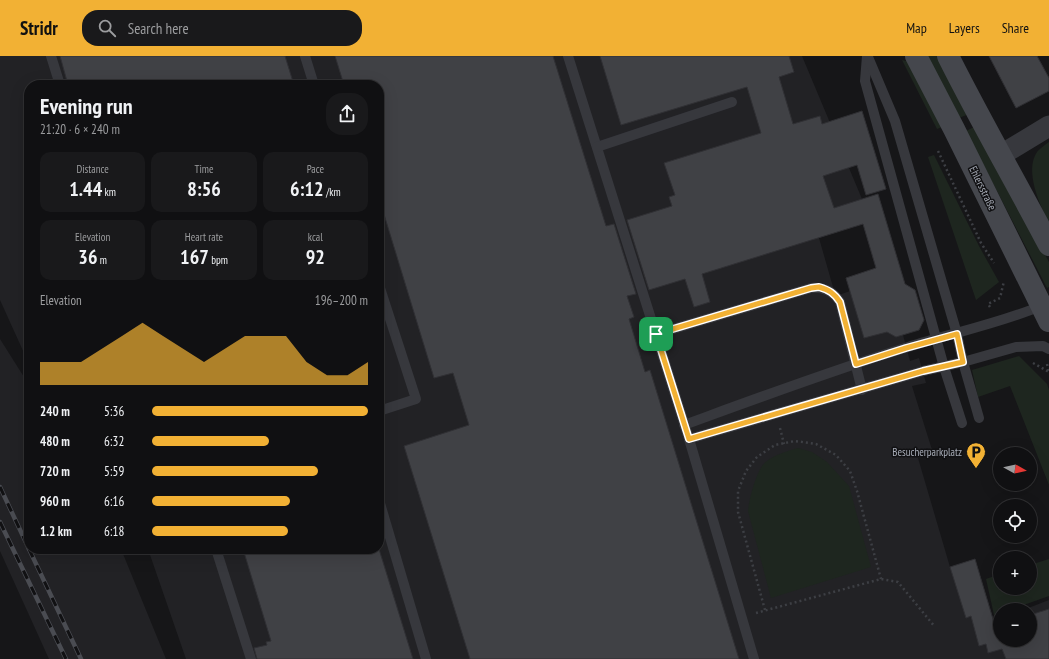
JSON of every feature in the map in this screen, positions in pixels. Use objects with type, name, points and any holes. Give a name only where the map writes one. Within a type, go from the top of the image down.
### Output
[{"type":"street","name":"Ehlersstraße","points":[[916,56],[954,129],[1045,314]]},
{"type":"street","points":[[948,56],[978,116],[1001,155],[1049,246]]},
{"type":"street","points":[[1001,155],[1049,126]]},
{"type":"lane","points":[[51,56],[58,80]]},
{"type":"lane","points":[[305,56],[312,80]]},
{"type":"lane","points":[[568,56],[689,439],[754,659]]},
{"type":"lane","points":[[867,56],[895,122],[957,334],[963,362],[979,418]]},
{"type":"lane","points":[[867,56],[865,80],[938,338],[944,367],[962,423]]},
{"type":"lane","points":[[597,147],[732,102]]},
{"type":"lane","points":[[656,334],[811,288],[819,287],[829,290],[840,302],[862,390]]},
{"type":"lane","points":[[384,301],[416,400],[384,410]]},
{"type":"lane","points":[[684,425],[856,364],[938,338],[1000,322],[1045,314]]},
{"type":"lane","points":[[689,439],[862,390],[923,371],[944,367],[1016,347],[1043,346],[1049,349]]},
{"type":"lane","points":[[384,517],[426,659]]},
{"type":"lane","points":[[218,554],[251,659]]},
{"type":"path","points":[[936,146],[981,243],[997,267]]},
{"type":"path","points":[[988,304],[1000,298],[1004,278]]},
{"type":"path","points":[[1033,363],[1049,372]]},
{"type":"path","points":[[765,610],[738,512],[738,491],[746,471],[757,457],[775,446],[796,441],[816,444],[836,455],[850,471],[857,491],[881,579]]},
{"type":"path","points":[[741,617],[881,579],[898,582],[936,627]]},
{"type":"shaded area","points":[[0,56],[802,56],[862,199],[841,231],[819,238],[833,287],[839,295],[850,291],[863,335],[868,337],[887,332],[903,335],[910,361],[919,358],[926,383],[912,386],[933,453],[918,458],[950,567],[975,559],[993,618],[993,647],[1037,647],[1037,605],[1049,600],[1049,659],[186,659],[150,554],[384,554],[384,80],[24,80],[24,353],[0,300]]},
{"type":"shaded area","points":[[927,56],[939,56],[969,114],[959,118]]},
{"type":"shaded area","points":[[902,60],[911,62],[945,126],[937,129]]},
{"type":"shaded area","points":[[976,126],[1049,262],[1049,287],[1047,288],[966,131]]},
{"type":"shaded area","points":[[1049,142],[1049,223],[1038,198],[1032,169],[1033,160],[1037,152]]},
{"type":"shaded area","points":[[934,155],[979,246],[999,282],[976,300],[928,157]]},
{"type":"shaded area","points":[[0,339],[24,377],[24,554],[123,554],[166,659],[49,659],[0,551]]},
{"type":"shaded area","points":[[1019,356],[1047,384],[1049,390],[1049,485],[1037,455],[1037,447],[1034,447],[1010,386],[978,397],[972,370]]},
{"type":"shaded area","points":[[798,448],[812,452],[827,462],[849,486],[871,567],[771,598],[748,511],[751,494],[759,471],[765,462],[784,452]]},
{"type":"shaded area","points":[[1049,559],[1049,596],[1030,603],[993,603],[993,610],[986,579],[993,576],[993,595],[1037,595],[1037,563]]},
{"type":"building","points":[[60,56],[285,56],[292,80],[67,80]]},
{"type":"building","points":[[335,56],[553,56],[606,226],[614,224],[636,294],[627,296],[634,317],[629,319],[645,372],[650,370],[739,659],[470,659],[404,446],[469,425],[453,373],[434,378],[384,214],[384,80],[342,80]]},
{"type":"building","points":[[600,56],[789,56],[794,72],[779,77],[793,124],[820,116],[822,124],[862,111],[886,189],[866,195],[857,165],[823,176],[834,208],[878,194],[905,284],[915,290],[924,320],[919,330],[896,337],[887,332],[864,338],[846,278],[876,268],[863,224],[702,274],[710,302],[694,307],[685,279],[649,290],[627,220],[672,206],[669,197],[675,195],[664,163],[761,133],[747,87],[621,125]]},
{"type":"building","points":[[989,56],[1037,56],[1049,78],[1049,91],[1016,108]]},
{"type":"building","points":[[245,554],[381,554],[413,659],[257,659],[254,648],[267,645],[266,642],[271,641]]},
{"type":"building","points":[[975,559],[993,619],[993,647],[1037,647],[1037,613],[1049,609],[1049,659],[1006,659],[1002,649],[988,653],[986,644],[979,646],[971,616],[966,618],[950,567]]},
{"type":"railway","points":[[0,487],[24,538]]},
{"type":"railway","points":[[0,522],[66,659]]},
{"type":"railway","points":[[31,554],[81,659]]},
{"type":"place","name":"Besucherparkplatz","points":[[976,469]]},
{"type":"route","points":[[819,287],[829,290],[840,302],[856,364],[938,338],[957,334],[963,362],[923,371],[689,439],[656,334],[811,288],[819,287]]}]
